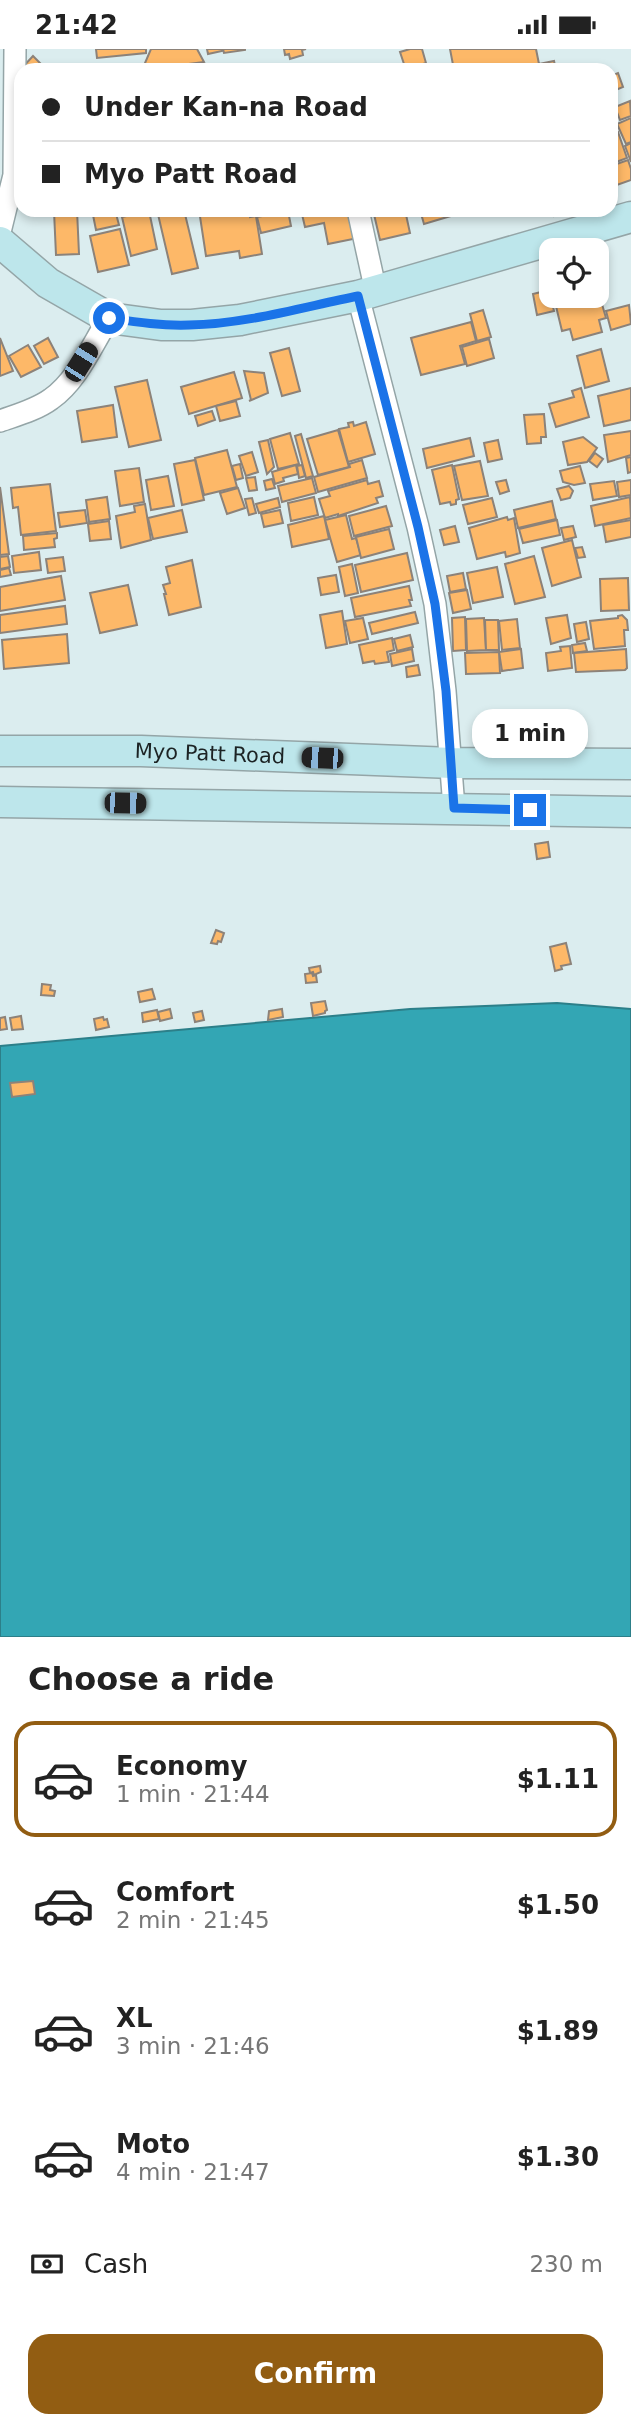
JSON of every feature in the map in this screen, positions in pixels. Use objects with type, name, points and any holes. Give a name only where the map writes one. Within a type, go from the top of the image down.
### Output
[{"type":"main road","points":[[3,247],[48,283],[109,318],[161,325],[192,325],[240,320],[367,294],[631,217]]},
{"type":"main road","name":"Myo Patt Road","points":[[0,751],[141,751],[452,763],[631,764]]},
{"type":"main road","points":[[0,802],[631,812]]},
{"type":"street","points":[[3,247],[14,175]]},
{"type":"street","points":[[359,217],[367,294],[435,604],[452,763],[454,808]]},
{"type":"street","points":[[0,421],[30,411],[51,399],[68,384],[109,318]]},
{"type":"water","points":[[557,1003],[631,1009],[631,1637],[0,1637],[0,1046],[410,1009]]},
{"type":"building","points":[[96,49],[146,49],[146,53],[97,58]]},
{"type":"building","points":[[151,49],[197,49],[204,62],[196,63],[145,63]]},
{"type":"building","points":[[207,49],[222,49],[222,51],[208,54]]},
{"type":"building","points":[[223,49],[245,49],[245,50],[224,53]]},
{"type":"building","points":[[284,49],[306,49],[302,50],[303,55],[290,59],[289,54],[285,55]]},
{"type":"building","points":[[422,49],[426,63],[404,63],[400,52]]},
{"type":"building","points":[[450,49],[536,49],[539,63],[453,63]]},
{"type":"building","points":[[33,56],[40,63],[26,63]]},
{"type":"building","points":[[618,73],[623,87],[618,89]]},
{"type":"building","points":[[630,101],[631,116],[620,120],[618,106]]},
{"type":"building","points":[[631,118],[631,142],[626,144],[618,124]]},
{"type":"building","points":[[618,132],[627,158],[618,161]]},
{"type":"building","points":[[631,143],[631,162],[625,146]]},
{"type":"building","points":[[628,160],[631,180],[618,185],[618,164]]},
{"type":"building","points":[[54,217],[77,217],[79,254],[56,255]]},
{"type":"building","points":[[93,217],[117,217],[119,225],[96,230]]},
{"type":"building","points":[[122,217],[150,217],[157,249],[131,256]]},
{"type":"building","points":[[159,217],[186,217],[198,268],[172,274]]},
{"type":"building","points":[[200,217],[256,217],[262,254],[240,258],[239,251],[206,256]]},
{"type":"building","points":[[257,217],[289,217],[291,226],[261,233]]},
{"type":"building","points":[[303,217],[354,217],[358,238],[328,244],[324,223],[305,227]]},
{"type":"building","points":[[375,217],[407,217],[410,233],[380,240]]},
{"type":"building","points":[[422,217],[447,217],[424,224]]},
{"type":"building","points":[[120,229],[129,265],[98,272],[90,236]]},
{"type":"building","points":[[539,292],[539,308],[553,308],[554,311],[537,315],[533,294]]},
{"type":"building","points":[[629,305],[631,324],[611,330],[606,311]]},
{"type":"building","points":[[556,308],[603,308],[606,318],[599,320],[602,332],[573,340],[570,329],[562,331]]},
{"type":"building","points":[[483,310],[491,337],[477,341],[470,314]]},
{"type":"building","points":[[471,322],[476,341],[460,346],[465,364],[421,375],[411,338]]},
{"type":"building","points":[[0,338],[13,371],[0,376]]},
{"type":"building","points":[[48,338],[58,357],[44,364],[34,346]]},
{"type":"building","points":[[489,339],[494,358],[467,366],[462,347]]},
{"type":"building","points":[[28,345],[41,367],[21,377],[9,356]]},
{"type":"building","points":[[289,348],[300,391],[282,396],[270,353]]},
{"type":"building","points":[[601,349],[609,381],[585,388],[577,356]]},
{"type":"building","points":[[244,371],[264,373],[268,393],[249,401],[251,400]]},
{"type":"building","points":[[234,372],[242,398],[189,414],[181,387]]},
{"type":"building","points":[[147,380],[161,440],[129,447],[115,387]]},
{"type":"building","points":[[581,388],[589,417],[556,427],[549,404],[574,397],[572,391]]},
{"type":"building","points":[[631,388],[631,420],[604,426],[598,396]]},
{"type":"building","points":[[236,401],[240,416],[220,421],[216,406]]},
{"type":"building","points":[[113,405],[117,437],[82,442],[77,411]]},
{"type":"building","points":[[212,411],[215,420],[198,426],[195,416]]},
{"type":"building","points":[[544,414],[546,437],[541,437],[541,443],[527,444],[524,415]]},
{"type":"building","points":[[353,422],[354,426],[366,422],[375,454],[348,462],[339,429],[349,427],[348,423]]},
{"type":"building","points":[[338,430],[349,467],[318,475],[307,439]]},
{"type":"building","points":[[631,431],[631,455],[608,462],[604,435]]},
{"type":"building","points":[[290,433],[299,464],[278,469],[270,439]]},
{"type":"building","points":[[301,434],[313,476],[306,478],[295,436]]},
{"type":"building","points":[[583,437],[597,448],[587,462],[568,465],[563,442]]},
{"type":"building","points":[[470,438],[474,456],[427,468],[423,449]]},
{"type":"building","points":[[268,440],[274,467],[267,474],[259,442]]},
{"type":"building","points":[[498,440],[502,459],[488,462],[484,443]]},
{"type":"building","points":[[227,450],[237,487],[204,495],[195,458]]},
{"type":"building","points":[[252,452],[258,472],[246,476],[239,456]]},
{"type":"building","points":[[595,453],[603,459],[597,467],[589,461]]},
{"type":"building","points":[[631,457],[631,472],[628,473],[626,458]]},
{"type":"building","points":[[195,460],[204,500],[182,505],[174,464]]},
{"type":"building","points":[[362,460],[367,478],[318,492],[314,477],[350,467],[349,464]]},
{"type":"building","points":[[480,461],[488,496],[462,500],[454,466]]},
{"type":"building","points":[[240,464],[243,478],[236,480],[232,466]]},
{"type":"building","points":[[296,465],[298,474],[283,478],[284,481],[275,484],[272,472]]},
{"type":"building","points":[[302,465],[305,476],[299,478],[297,466]]},
{"type":"building","points":[[452,465],[459,499],[456,504],[440,504],[432,470]]},
{"type":"building","points":[[580,466],[585,483],[574,485],[563,482],[560,471]]},
{"type":"building","points":[[139,468],[144,502],[120,506],[115,471]]},
{"type":"building","points":[[168,476],[174,506],[151,510],[146,480]]},
{"type":"building","points":[[255,477],[257,490],[249,491],[246,478]]},
{"type":"building","points":[[312,478],[316,493],[282,502],[278,486]]},
{"type":"building","points":[[272,479],[275,488],[266,490],[264,481]]},
{"type":"building","points":[[367,480],[368,484],[379,481],[383,496],[376,498],[378,503],[325,518],[319,499],[330,496],[328,491]]},
{"type":"building","points":[[506,480],[509,491],[500,494],[496,482]]},
{"type":"building","points":[[631,480],[631,495],[619,497],[617,482]]},
{"type":"building","points":[[614,481],[617,496],[593,500],[590,484]]},
{"type":"building","points":[[50,484],[56,531],[21,535],[18,507],[13,508],[11,488]]},
{"type":"building","points":[[569,486],[573,491],[570,498],[561,500],[557,489]]},
{"type":"building","points":[[0,487],[9,554],[0,555]]},
{"type":"building","points":[[238,488],[245,508],[227,514],[220,493]]},
{"type":"building","points":[[107,497],[110,519],[89,522],[86,500]]},
{"type":"building","points":[[314,497],[318,515],[291,521],[288,503]]},
{"type":"building","points":[[630,497],[631,518],[595,526],[591,506]]},
{"type":"building","points":[[252,498],[256,513],[249,515],[245,499]]},
{"type":"building","points":[[278,498],[280,507],[259,513],[256,504]]},
{"type":"building","points":[[492,498],[497,517],[468,524],[463,505]]},
{"type":"building","points":[[552,501],[556,519],[518,528],[514,510]]},
{"type":"building","points":[[145,504],[151,540],[121,548],[116,516],[135,512],[134,506]]},
{"type":"building","points":[[386,506],[392,526],[354,536],[349,516]]},
{"type":"building","points":[[85,510],[87,523],[60,527],[58,513]]},
{"type":"building","points":[[182,510],[187,532],[153,539],[148,518]]},
{"type":"building","points":[[280,510],[283,523],[264,527],[261,514]]},
{"type":"building","points":[[346,515],[352,539],[356,538],[361,555],[337,562],[325,520]]},
{"type":"building","points":[[324,516],[329,539],[292,547],[288,525]]},
{"type":"building","points":[[507,517],[508,520],[514,518],[520,553],[506,557],[505,552],[477,559],[469,528]]},
{"type":"building","points":[[557,520],[560,535],[523,543],[519,529]]},
{"type":"building","points":[[631,520],[631,537],[606,542],[603,525]]},
{"type":"building","points":[[109,521],[111,539],[90,541],[88,524]]},
{"type":"building","points":[[455,526],[459,542],[444,545],[440,530]]},
{"type":"building","points":[[573,526],[576,537],[564,540],[561,528]]},
{"type":"building","points":[[389,529],[394,549],[361,558],[356,537]]},
{"type":"building","points":[[57,533],[57,538],[54,539],[55,547],[24,550],[23,536]]},
{"type":"building","points":[[572,540],[581,577],[552,586],[542,548]]},
{"type":"building","points":[[582,547],[585,557],[578,558],[575,548]]},
{"type":"building","points":[[39,552],[41,570],[14,573],[12,556]]},
{"type":"building","points":[[407,553],[413,580],[361,592],[355,565]]},
{"type":"building","points":[[8,556],[10,567],[0,569],[0,557]]},
{"type":"building","points":[[534,556],[545,597],[515,604],[505,564]]},
{"type":"building","points":[[63,557],[65,571],[48,573],[46,559]]},
{"type":"building","points":[[192,560],[201,607],[169,615],[163,585],[170,583],[166,567]]},
{"type":"building","points":[[352,564],[358,593],[345,596],[339,567]]},
{"type":"building","points":[[497,567],[503,597],[473,603],[467,573]]},
{"type":"building","points":[[9,568],[11,575],[0,577],[0,570]]},
{"type":"building","points":[[463,573],[466,589],[450,592],[447,576]]},
{"type":"building","points":[[336,575],[339,592],[321,595],[318,578]]},
{"type":"building","points":[[61,576],[65,600],[0,611],[0,587]]},
{"type":"building","points":[[628,578],[629,610],[601,611],[600,579]]},
{"type":"building","points":[[128,585],[137,625],[100,633],[90,593]]},
{"type":"building","points":[[409,586],[411,606],[355,617],[351,598]]},
{"type":"building","points":[[467,590],[471,609],[453,613],[449,593]]},
{"type":"building","points":[[65,606],[67,624],[0,633],[0,615]]},
{"type":"building","points":[[342,611],[347,644],[326,648],[320,615]]},
{"type":"building","points":[[415,612],[418,623],[372,634],[369,623]]},
{"type":"building","points":[[567,615],[571,638],[551,644],[546,618]]},
{"type":"building","points":[[622,615],[627,620],[628,630],[624,630],[625,646],[594,649],[590,621],[618,618]]},
{"type":"building","points":[[465,617],[466,650],[453,651],[452,618]]},
{"type":"building","points":[[363,618],[368,639],[350,643],[345,621]]},
{"type":"building","points":[[484,618],[486,650],[467,651],[466,619]]},
{"type":"building","points":[[517,619],[520,648],[502,650],[499,621]]},
{"type":"building","points":[[485,620],[498,620],[499,650],[486,650]]},
{"type":"building","points":[[586,622],[589,639],[577,642],[574,624]]},
{"type":"building","points":[[67,634],[69,663],[4,669],[2,640]]},
{"type":"building","points":[[410,635],[413,647],[397,651],[394,639]]},
{"type":"building","points":[[392,638],[394,650],[387,652],[389,662],[363,663],[359,645]]},
{"type":"building","points":[[585,643],[587,651],[573,653],[572,645]]},
{"type":"building","points":[[570,646],[572,668],[548,671],[546,653],[561,651],[560,647]]},
{"type":"building","points":[[412,649],[414,661],[392,666],[390,654]]},
{"type":"building","points":[[521,649],[523,668],[502,671],[499,652]]},
{"type":"building","points":[[626,649],[625,670],[576,672],[574,653]]},
{"type":"building","points":[[499,652],[500,673],[466,674],[465,653]]},
{"type":"building","points":[[418,665],[420,675],[407,677],[406,667]]},
{"type":"building","points":[[548,842],[550,857],[537,859],[535,844]]},
{"type":"building","points":[[216,930],[224,933],[221,942],[218,941],[217,944],[211,943]]},
{"type":"building","points":[[566,943],[571,964],[561,966],[562,969],[555,971],[550,947]]},
{"type":"building","points":[[320,966],[321,972],[314,975],[313,972],[310,973],[309,968]]},
{"type":"building","points":[[312,973],[313,976],[316,975],[317,982],[306,983],[305,974]]},
{"type":"building","points":[[42,984],[51,985],[50,990],[55,991],[54,996],[41,995]]},
{"type":"building","points":[[152,989],[155,999],[140,1002],[138,992]]},
{"type":"building","points":[[325,1001],[325,1013],[313,1016],[311,1003]]},
{"type":"building","points":[[170,1009],[172,1018],[160,1021],[158,1012]]},
{"type":"building","points":[[282,1009],[283,1017],[268,1020],[269,1011]]},
{"type":"building","points":[[157,1010],[159,1019],[143,1022],[142,1013]]},
{"type":"building","points":[[202,1011],[204,1020],[195,1022],[193,1013]]},
{"type":"building","points":[[21,1016],[23,1029],[12,1030],[10,1018]]},
{"type":"building","points":[[5,1017],[7,1029],[0,1030],[0,1018]]},
{"type":"building","points":[[103,1017],[104,1020],[107,1019],[109,1027],[96,1030],[94,1019]]},
{"type":"building","points":[[33,1081],[35,1094],[12,1097],[10,1083]]},
{"type":"route","points":[[109,318],[161,325],[192,325],[240,320],[358,296],[418,527],[435,604],[446,691],[454,808],[530,810]]}]
